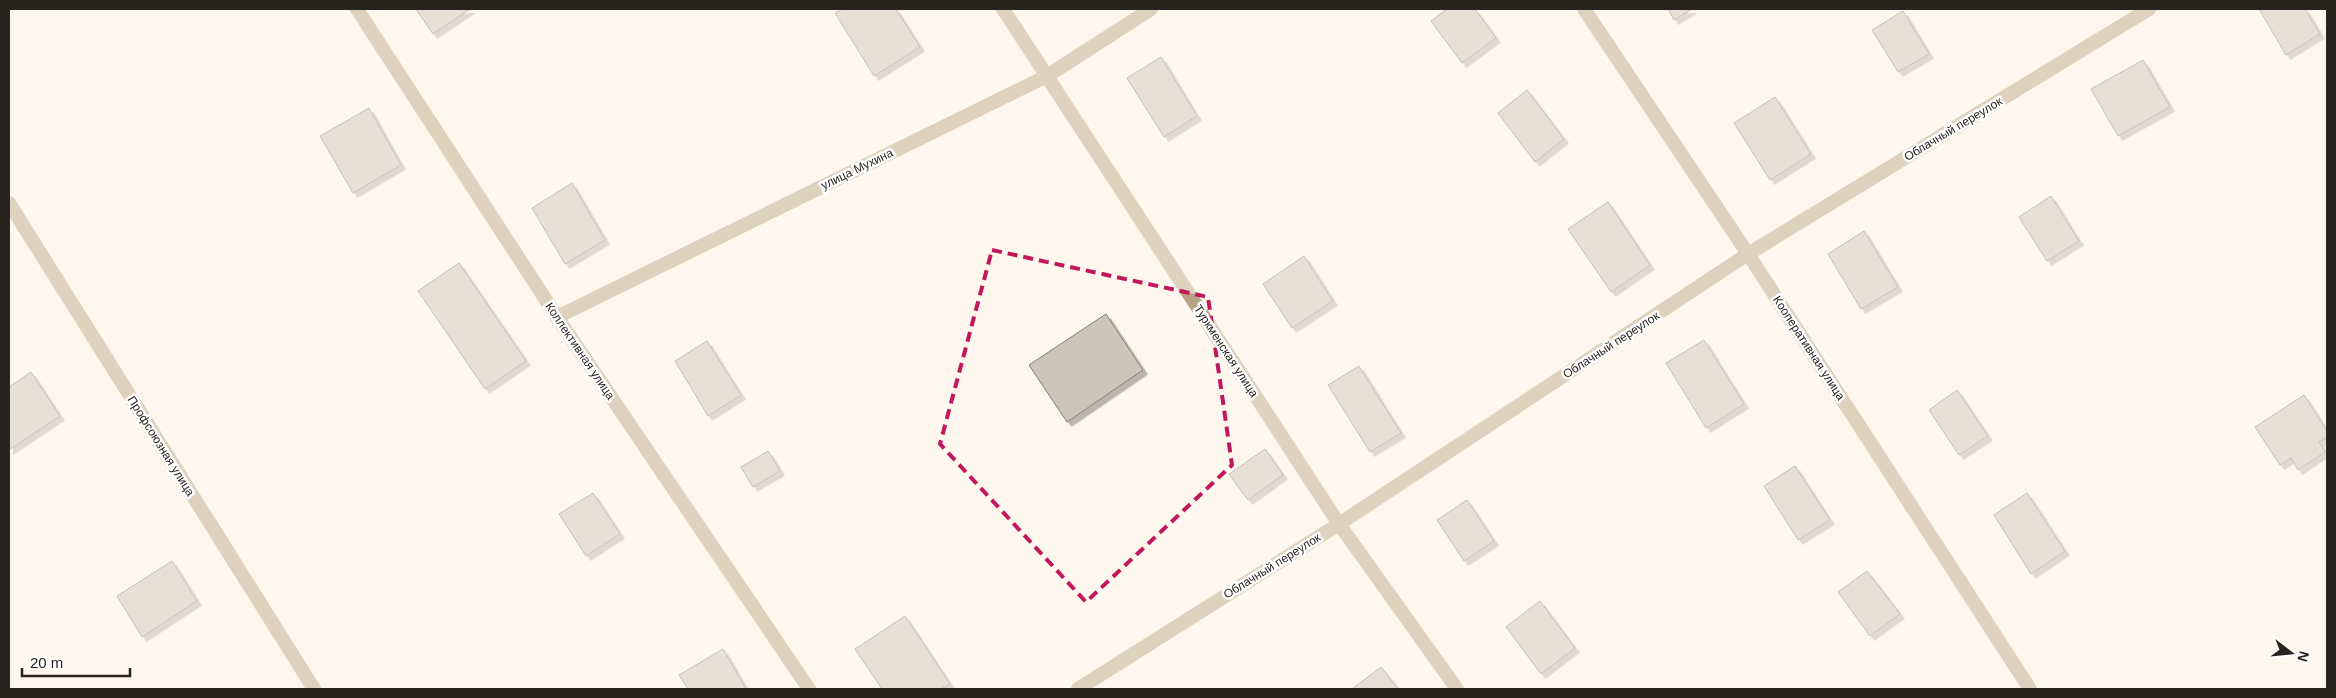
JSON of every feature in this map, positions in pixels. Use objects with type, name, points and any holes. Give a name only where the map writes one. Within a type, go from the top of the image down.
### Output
[{"type":"street","name":"Коллективная улица","points":[[357,9],[557,317],[809,689]]},
{"type":"street","name":"Туркменская улица","points":[[1003,9],[1338,524],[1457,689]]},
{"type":"street","name":"улица Мухина","points":[[557,317],[1047,76],[1151,9]]},
{"type":"street","name":"Кооперативная улица","points":[[1584,9],[1748,254],[2030,689]]},
{"type":"street","name":"Облачный переулок","points":[[1078,689],[1338,524],[1748,254],[2149,9]]},
{"type":"street","name":"Профсоюзная улица","points":[[9,203],[314,689]]},
{"type":"highlighted area","points":[[992,250],[1208,297],[1232,465],[1086,602],[940,444]]},
{"type":"building","points":[[416,9],[470,9],[433,34]]},
{"type":"building","points":[[843,9],[896,9],[920,47],[874,76],[835,13]]},
{"type":"building","points":[[1447,9],[1475,9],[1496,38],[1462,63],[1431,21]]},
{"type":"building","points":[[1668,9],[1692,9],[1674,20]]},
{"type":"building","points":[[2259,9],[2305,9],[2320,34],[2286,55]]},
{"type":"building","points":[[1903,11],[1929,54],[1898,72],[1872,30]]},
{"type":"building","points":[[1161,57],[1197,116],[1164,137],[1127,78]]},
{"type":"building","points":[[2143,60],[2170,107],[2118,136],[2091,89]]},
{"type":"building","points":[[1527,90],[1564,139],[1535,162],[1498,113]]},
{"type":"building","points":[[1775,97],[1811,154],[1770,180],[1734,123]]},
{"type":"building","points":[[369,108],[401,165],[353,193],[320,136]]},
{"type":"building","points":[[572,183],[605,240],[565,264],[532,208]]},
{"type":"building","points":[[2051,196],[2079,241],[2047,261],[2019,217]]},
{"type":"building","points":[[1608,202],[1650,265],[1611,292],[1568,229]]},
{"type":"building","points":[[1864,231],[1898,287],[1861,309],[1828,254]]},
{"type":"building","points":[[1304,256],[1333,301],[1292,328],[1263,284]]},
{"type":"building","points":[[459,263],[526,361],[485,389],[418,291]]},
{"type":"building","points":[[1106,314],[1143,370],[1067,422],[1029,365]]},
{"type":"building","points":[[1704,340],[1744,404],[1706,428],[1666,363]]},
{"type":"building","points":[[707,341],[741,395],[708,416],[675,361]]},
{"type":"building","points":[[1359,366],[1401,433],[1370,452],[1328,385]]},
{"type":"building","points":[[31,372],[60,416],[9,450],[9,387]]},
{"type":"building","points":[[1957,390],[1988,436],[1959,455],[1929,410]]},
{"type":"building","points":[[2304,395],[2327,431],[2327,437],[2319,442],[2325,452],[2298,470],[2291,458],[2280,465],[2255,427]]},
{"type":"building","points":[[1265,449],[1283,475],[1248,500],[1229,474]]},
{"type":"building","points":[[768,451],[780,471],[753,487],[741,467]]},
{"type":"building","points":[[1795,466],[1830,520],[1798,540],[1764,486]]},
{"type":"building","points":[[593,493],[620,534],[586,556],[559,514]]},
{"type":"building","points":[[2027,493],[2065,551],[2031,574],[1994,515]]},
{"type":"building","points":[[1467,500],[1494,541],[1464,561],[1437,520]]},
{"type":"building","points":[[172,561],[197,601],[142,637],[117,596]]},
{"type":"building","points":[[1867,571],[1900,614],[1870,636],[1838,592]]},
{"type":"building","points":[[1540,601],[1575,648],[1541,674],[1506,627]]},
{"type":"building","points":[[905,616],[950,684],[941,689],[882,689],[855,649]]},
{"type":"building","points":[[723,649],[746,689],[688,689],[679,675]]},
{"type":"building","points":[[1381,667],[1398,689],[1352,689]]}]
